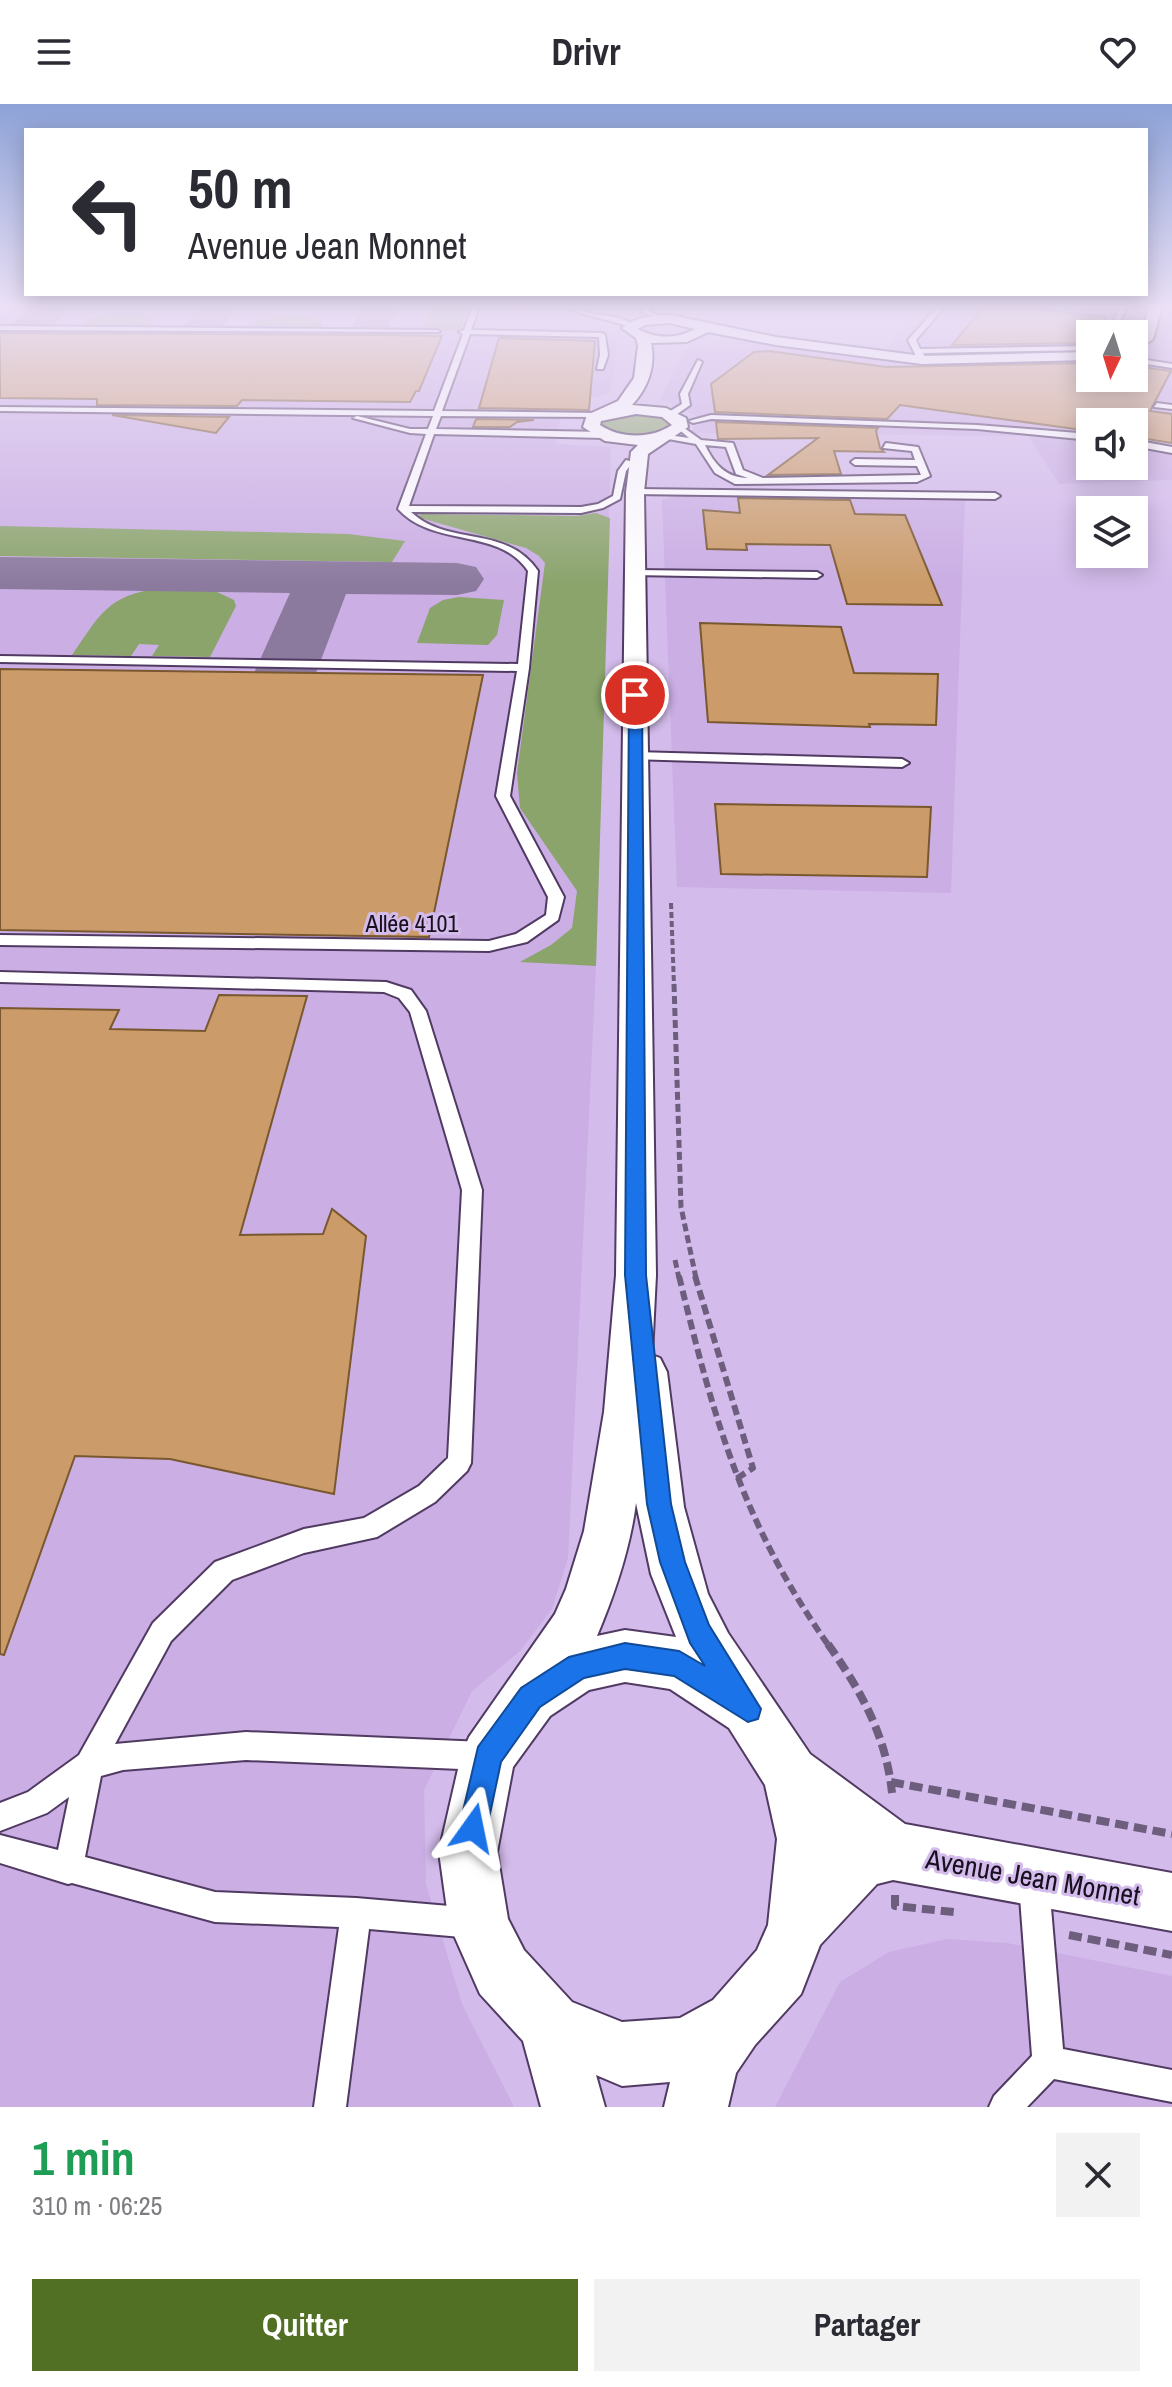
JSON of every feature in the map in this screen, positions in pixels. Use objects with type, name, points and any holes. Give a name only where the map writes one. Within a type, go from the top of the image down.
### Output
[{"type":"street","points":[[632,397],[593,418],[591,427],[621,445],[629,462],[636,497]]},
{"type":"street","points":[[643,397],[678,419]]},
{"type":"street","points":[[607,412],[647,409],[678,419]]},
{"type":"street","points":[[678,419],[640,452],[636,497],[635,756],[654,1261],[659,1504],[672,1562],[700,1633],[790,1774],[806,1839],[798,1925],[779,1972],[707,2059],[696,2107]]},
{"type":"street","points":[[608,436],[660,437]]},
{"type":"street","points":[[654,1261],[608,1531],[590,1593],[573,1632],[488,1756],[468,1852],[479,1924],[502,1972],[550,2024],[622,2054],[686,2049],[735,2022]]},
{"type":"street","points":[[531,1697],[579,1666],[625,1656],[679,1664],[748,1709]]},
{"type":"street","name":"Avenue Jean Monnet","points":[[790,1774],[893,1851],[1172,1902]]},
{"type":"street","name":"Avenue Jean Monnet","points":[[798,1925],[860,1861],[893,1851]]},
{"type":"street","points":[[550,2024],[573,2107]]},
{"type":"lane","points":[[445,397],[403,509],[553,510],[602,507],[618,497],[623,468],[629,462]]},
{"type":"lane","points":[[678,419],[686,405],[685,397]]},
{"type":"lane","points":[[1157,405],[1172,407]]},
{"type":"lane","points":[[0,409],[607,412]]},
{"type":"lane","points":[[318,411],[432,436],[535,442],[555,433]]},
{"type":"lane","points":[[678,419],[823,419],[868,425],[989,428],[1076,436]]},
{"type":"lane","points":[[678,419],[726,478],[735,481],[917,479],[926,476],[913,448],[886,446]]},
{"type":"lane","points":[[432,436],[500,432],[608,436]]},
{"type":"lane","points":[[660,437],[730,445],[739,472],[759,479]]},
{"type":"lane","points":[[1148,446],[1172,450]]},
{"type":"lane","points":[[855,462],[921,463]]},
{"type":"lane","points":[[636,497],[995,496]]},
{"type":"lane","points":[[636,497],[679,503]]},
{"type":"lane","name":"Allée 4101","points":[[0,940],[443,948],[489,946],[521,938],[553,917],[556,897],[503,796],[523,668],[533,571],[522,556],[490,542],[413,522],[403,509]]},
{"type":"lane","points":[[636,573],[817,575]]},
{"type":"lane","points":[[0,659],[523,668]]},
{"type":"lane","points":[[635,756],[902,763]]},
{"type":"lane","points":[[0,977],[386,987],[405,994],[418,1011],[472,1190],[459,1463],[427,1494],[368,1529],[304,1541],[224,1571],[162,1632],[89,1765],[68,1870]]},
{"type":"lane","points":[[0,1817],[37,1803],[89,1765],[123,1756],[246,1746],[488,1756]]},
{"type":"lane","points":[[0,1849],[68,1870],[215,1907],[356,1913],[479,1924]]},
{"type":"lane","points":[[1005,2107],[1048,2062],[1033,1877]]},
{"type":"lane","points":[[330,2107],[356,1913]]},
{"type":"lane","points":[[1048,2062],[1172,2086]]},
{"type":"path","points":[[671,902],[681,1207],[707,1321],[753,1468],[736,1479]]},
{"type":"path","points":[[654,1261],[736,1479],[796,1598],[856,1683],[888,1751],[891,1782],[1172,1834]]},
{"type":"shaded area","points":[[0,397],[595,397],[562,406],[556,444],[611,447],[596,966],[568,1558],[552,1609],[520,1651],[472,1691],[424,1790],[426,1884],[462,2004],[514,2107],[0,2107]]},
{"type":"shaded area","points":[[661,397],[1172,397],[1172,480],[1059,484],[1028,436],[691,433],[695,426],[700,425],[696,415],[671,405],[673,403],[660,400]]},
{"type":"shaded area","points":[[677,495],[965,498],[951,893],[677,887],[662,500]]},
{"type":"shaded area","points":[[947,1939],[1007,1943],[1172,1976],[1172,2107],[775,2107],[840,1982],[889,1952]]},
{"type":"green space","points":[[628,412],[661,416],[672,424],[663,431],[645,436],[617,433],[600,425],[602,419]]},
{"type":"green space","points":[[596,513],[610,518],[596,966],[520,962],[551,945],[572,928],[577,891],[520,808],[517,773],[545,563],[526,548],[417,517],[422,514],[576,516]]},
{"type":"green space","points":[[0,526],[348,534],[405,541],[392,562],[0,556]]},
{"type":"green space","points":[[149,590],[213,590],[234,600],[236,606],[210,657],[152,656],[159,645],[139,644],[131,656],[72,655],[95,622],[112,605]]},
{"type":"green space","points":[[459,597],[504,600],[497,635],[488,645],[417,643],[430,608],[443,600]]},
{"type":"building","points":[[412,397],[410,402],[242,400],[237,406],[97,405],[97,399],[0,398]]},
{"type":"building","points":[[482,397],[590,397],[589,410],[479,408]]},
{"type":"building","points":[[713,397],[1157,397],[1150,411],[1172,414],[1172,443],[1148,439],[1148,408],[1076,408],[1076,429],[900,405],[887,419],[715,412]]},
{"type":"building","points":[[112,415],[229,417],[216,433]]},
{"type":"building","points":[[476,419],[534,420],[517,422],[510,427],[473,427]]},
{"type":"building","points":[[716,422],[878,428],[880,448],[884,452],[834,451],[841,474],[768,475],[818,438],[718,439]]},
{"type":"building","points":[[738,498],[850,500],[855,514],[905,515],[942,605],[847,604],[830,545],[746,544],[747,550],[707,549],[703,510],[740,513]]},
{"type":"building","points":[[700,623],[841,627],[854,673],[938,674],[936,725],[869,724],[870,727],[708,722]]},
{"type":"building","points":[[0,669],[483,675],[429,937],[0,930]]},
{"type":"building","points":[[715,804],[931,807],[927,877],[721,874]]},
{"type":"building","points":[[219,995],[307,996],[240,1235],[323,1234],[332,1209],[366,1236],[334,1494],[170,1459],[75,1456],[4,1655],[0,1654],[0,1008],[119,1010],[110,1029],[205,1031]]},
{"type":"taxiway","points":[[0,573],[325,577]]},
{"type":"taxiway","points":[[285,673],[325,577]]},
{"type":"taxiway","points":[[325,577],[457,579]]},
{"type":"route","points":[[473,1828],[488,1756],[531,1697],[579,1666],[625,1656],[679,1664],[748,1709],[700,1633],[672,1562],[659,1504],[636,1275],[635,695]]}]
